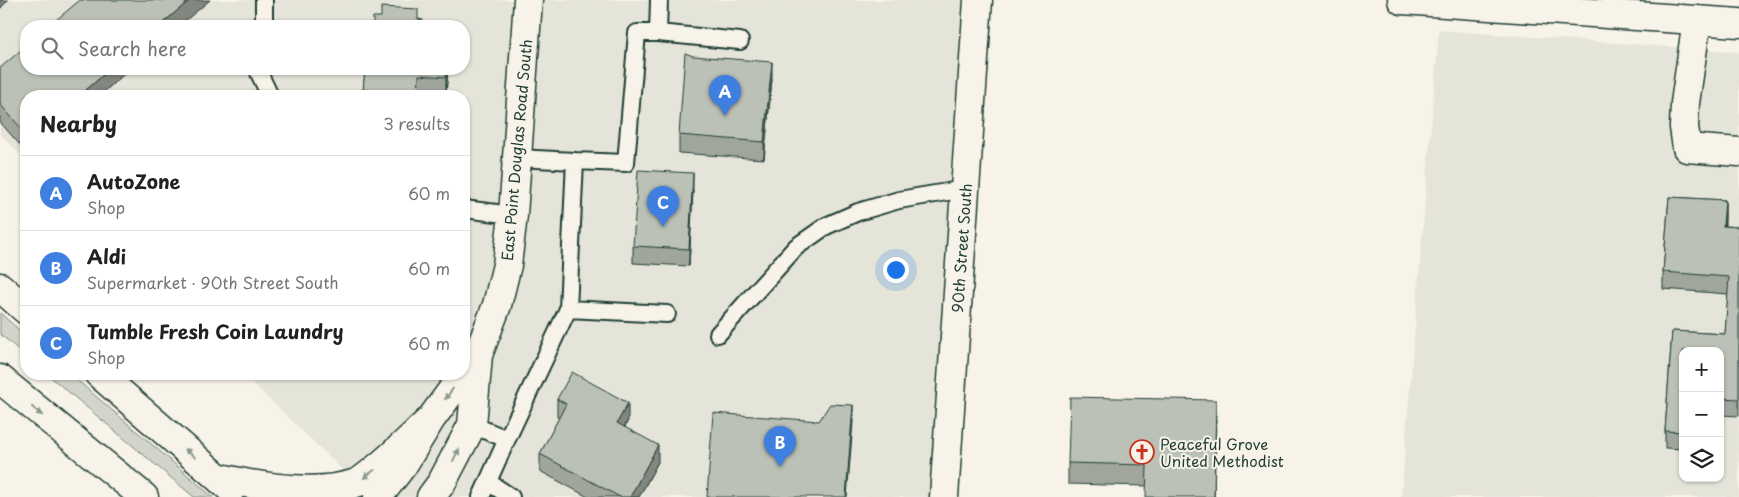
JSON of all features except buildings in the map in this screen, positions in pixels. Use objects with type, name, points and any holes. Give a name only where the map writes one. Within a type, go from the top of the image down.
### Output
[{"type":"street","name":"East Point Douglas Road South","points":[[431,497],[442,482],[472,425],[478,355],[496,304],[507,264],[513,215],[528,0]]},
{"type":"street","name":"90th Street South","points":[[944,497],[978,0]]},
{"type":"street","points":[[1402,0],[1739,23]]},
{"type":"street","points":[[1697,20],[1685,103],[1684,127],[1687,148],[1739,152]]},
{"type":"street","points":[[0,287],[20,305]]},
{"type":"street","name":"East Point Douglas Road South","points":[[470,366],[478,355]]},
{"type":"street","points":[[0,379],[144,497]]},
{"type":"street","points":[[106,380],[240,497]]},
{"type":"street","name":"East Point Douglas Road South","points":[[378,497],[460,380]]},
{"type":"street","points":[[217,477],[279,492],[329,493],[357,483],[382,464],[431,419]]},
{"type":"lane","points":[[264,0],[264,20]]},
{"type":"lane","points":[[658,33],[659,0]]},
{"type":"lane","points":[[517,158],[626,163],[637,33],[658,33],[740,41]]},
{"type":"lane","points":[[260,75],[267,90]]},
{"type":"lane","points":[[480,497],[568,309],[576,161]]},
{"type":"lane","points":[[718,334],[796,246],[826,226],[858,212],[900,200],[965,189]]},
{"type":"lane","points":[[470,210],[513,215]]},
{"type":"lane","points":[[568,309],[667,314]]},
{"type":"lane","points":[[472,425],[508,440]]},
{"type":"lane","points":[[488,482],[511,497]]},
{"type":"shaded area","points":[[0,0],[978,0],[944,497],[371,497],[249,380],[470,380],[470,90],[20,90],[20,154],[0,134]]},
{"type":"shaded area","points":[[1439,30],[1739,52],[1739,497],[1401,497]]},
{"type":"shaded area","points":[[0,313],[20,331],[20,351],[0,334]]},
{"type":"shaded area","points":[[54,380],[77,380],[213,497],[194,497]]},
{"type":"place","name":"AutoZone","points":[[725,116]]},
{"type":"place","name":"Tumble Fresh Coin Laundry","points":[[663,227]]},
{"type":"place","name":"Peaceful Grove United Methodist","points":[[1142,452]]},
{"type":"place","name":"Aldi","points":[[780,467]]}]
